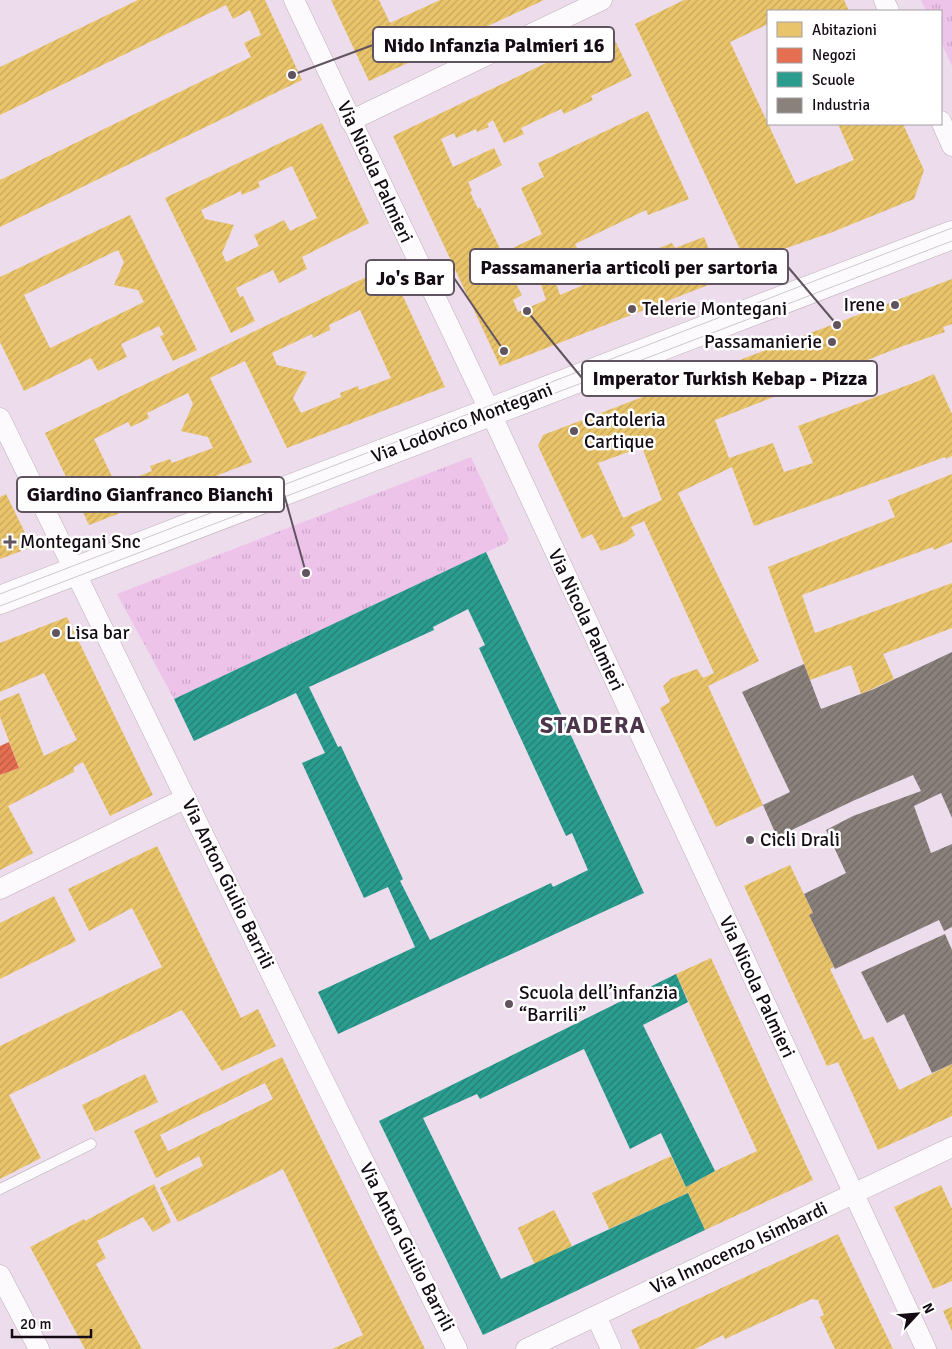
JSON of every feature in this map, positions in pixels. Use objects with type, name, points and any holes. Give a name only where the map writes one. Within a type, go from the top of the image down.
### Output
[{"type":"street","name":"Via Nicola Palmieri","points":[[294,0],[490,412],[926,1349]]},
{"type":"street","points":[[350,121],[602,0]]},
{"type":"street","points":[[942,124],[952,146]]},
{"type":"street","name":"Via Lodovico Montegani","points":[[0,600],[952,235]]},
{"type":"street","name":"Via Anton Giulio Barrili","points":[[0,418],[302,1039],[457,1349]]},
{"type":"street","points":[[0,889],[186,798]]},
{"type":"street","name":"Via Innocenzo Isimbardi","points":[[526,1349],[952,1147]]},
{"type":"street","points":[[0,1275],[39,1349]]},
{"type":"street","points":[[596,1316],[611,1349]]},
{"type":"lane","points":[[0,1189],[91,1144]]},
{"type":"green space","points":[[921,0],[952,0],[952,66],[942,44],[942,10],[926,10]]},
{"type":"green space","points":[[471,457],[509,539],[506,543],[174,699],[117,594]]},
{"type":"building: Abitazioni","points":[[138,0],[265,0],[302,80],[0,227],[0,180],[251,57],[244,43],[261,35],[250,10],[233,19],[226,5],[0,115],[0,67]]},
{"type":"building: Abitazioni","points":[[331,0],[379,0],[390,23],[440,0],[544,0],[369,81]]},
{"type":"building: Abitazioni","points":[[684,0],[844,0],[849,10],[767,10],[767,24],[730,42],[796,184],[854,160],[838,125],[903,125],[924,170],[914,199],[830,233],[746,262],[635,24]]},
{"type":"building: Abitazioni","points":[[611,32],[632,76],[591,96],[593,100],[564,114],[561,109],[521,128],[524,134],[504,143],[493,120],[487,124],[489,127],[477,132],[476,129],[456,138],[454,133],[441,139],[453,167],[494,148],[502,165],[468,182],[472,191],[470,192],[478,209],[480,207],[502,253],[542,234],[521,188],[544,177],[538,163],[648,111],[689,199],[648,215],[646,210],[575,244],[579,252],[550,265],[560,295],[625,267],[623,262],[672,243],[675,248],[704,237],[721,280],[500,366],[393,136]],"holes":[[[530,258],[537,272],[546,300],[518,312],[513,300],[522,295],[508,268]]]},
{"type":"building: Abitazioni","points":[[322,123],[369,223],[302,257],[307,269],[279,283],[273,270],[236,288],[240,297],[243,296],[255,321],[231,333],[165,198]],"holes":[[[292,166],[317,218],[290,231],[284,220],[254,235],[259,246],[226,262],[222,253],[234,225],[205,219],[201,210],[241,191],[242,195],[260,187],[258,182]]]},
{"type":"building: Abitazioni","points":[[130,215],[197,350],[173,361],[160,336],[164,335],[159,326],[121,344],[127,357],[98,371],[91,358],[24,391],[0,342],[0,277]],"holes":[[[118,250],[124,262],[114,285],[138,290],[144,302],[50,348],[24,295]]]},
{"type":"building: Abitazioni","points":[[389,266],[445,387],[287,448],[245,361],[210,378],[252,462],[89,525],[45,433]],"holes":[[[360,310],[391,378],[359,390],[358,386],[340,393],[341,397],[301,413],[293,398],[307,372],[277,365],[272,353],[312,334],[313,338],[330,330],[329,325]],[[188,393],[193,404],[181,431],[208,437],[213,448],[172,463],[170,459],[150,466],[152,471],[116,485],[94,439],[128,422],[131,427],[149,418],[147,413]]]},
{"type":"building: Abitazioni","points":[[952,279],[952,324],[943,327],[945,332],[903,346],[715,420],[729,458],[773,443],[784,472],[813,463],[798,426],[934,374],[952,414],[952,456],[754,526],[732,467],[678,493],[759,661],[708,686],[763,805],[716,827],[660,708],[670,702],[663,686],[672,678],[697,669],[703,678],[714,673],[644,521],[631,527],[635,535],[626,542],[601,551],[592,534],[582,539],[538,446],[543,435]],"holes":[[[642,447],[662,500],[623,518],[598,463]]]},
{"type":"building: Abitazioni","points":[[952,474],[952,542],[934,550],[933,547],[802,595],[815,633],[952,583],[952,628],[883,654],[894,679],[861,694],[851,665],[810,680],[768,567],[895,517],[888,500]]},
{"type":"building: Abitazioni","points":[[6,494],[32,547],[0,559],[0,497]]},
{"type":"building: Abitazioni","points":[[67,617],[153,795],[110,816],[83,762],[74,767],[74,772],[8,806],[33,853],[0,870],[0,775],[19,768],[0,717],[0,701],[19,693],[44,756],[77,740],[44,673],[0,692],[0,643]]},
{"type":"building: Abitazioni","points":[[157,846],[241,1018],[258,1009],[276,1046],[222,1071],[182,1010],[9,1095],[41,1158],[0,1179],[0,1046],[162,967],[132,908],[89,931],[68,889]]},
{"type":"building: Abitazioni","points":[[790,865],[813,913],[809,915],[834,967],[830,969],[864,1040],[873,1036],[899,1090],[952,1064],[952,1116],[878,1150],[838,1062],[827,1066],[744,886]]},
{"type":"building: Abitazioni","points":[[54,896],[76,941],[0,979],[0,923]]},
{"type":"building: Abitazioni","points":[[711,958],[813,1180],[705,1230],[688,1193],[609,1229],[592,1193],[671,1156],[686,1187],[757,1151],[676,974]]},
{"type":"building: Abitazioni","points":[[282,1057],[425,1349],[332,1349],[363,1335],[283,1169],[178,1222],[160,1188],[203,1166],[199,1156],[156,1178],[134,1131]],"holes":[[[265,1083],[273,1099],[168,1151],[160,1135]]]},
{"type":"building: Abitazioni","points":[[145,1074],[158,1102],[95,1132],[82,1105]]},
{"type":"building: Abitazioni","points":[[154,1184],[171,1222],[153,1232],[143,1217],[97,1241],[106,1258],[96,1264],[142,1349],[85,1349],[30,1247],[84,1219],[85,1221]]},
{"type":"building: Abitazioni","points":[[941,1185],[952,1209],[952,1281],[933,1289],[894,1207]]},
{"type":"building: Abitazioni","points":[[554,1210],[572,1246],[535,1265],[518,1228]]},
{"type":"building: Abitazioni","points":[[838,1234],[893,1349],[835,1349],[820,1317],[824,1315],[818,1300],[812,1299],[725,1339],[723,1335],[695,1349],[640,1349],[631,1330]]},
{"type":"building: Abitazioni","points":[[952,1307],[952,1331],[943,1311]]},
{"type":"building: Negozi","points":[[9,742],[19,768],[0,775],[0,746]]},
{"type":"building: Scuole","points":[[486,552],[644,893],[338,1034],[318,992],[415,947],[388,887],[364,898],[302,763],[325,753],[296,693],[194,741],[174,699]],"holes":[[[468,609],[485,645],[479,648],[566,836],[572,833],[588,870],[553,887],[551,883],[430,940],[400,881],[403,879],[341,746],[338,747],[309,687],[434,630],[433,627]]]},
{"type":"building: Scuole","points":[[676,974],[688,1002],[643,1025],[715,1171],[686,1187],[661,1133],[630,1149],[584,1049],[480,1099],[477,1094],[423,1118],[501,1279],[688,1193],[705,1230],[483,1335],[379,1121]]},
{"type":"building: Industria","points":[[952,652],[952,818],[941,793],[914,806],[931,853],[952,844],[952,927],[944,931],[939,920],[835,969],[809,915],[813,913],[804,894],[846,873],[826,830],[853,816],[921,791],[913,775],[777,837],[763,805],[790,792],[742,692],[804,664],[821,709],[874,689]]},
{"type":"building: Industria","points":[[945,934],[952,950],[952,1064],[932,1073],[904,1014],[887,1023],[861,972]]},
{"type":"tram line","points":[[0,594],[952,228]]},
{"type":"tram line","points":[[0,606],[952,241]]},
{"type":"place","name":"Nido Infanzia Palmieri 16","points":[[292,75]]},
{"type":"place","name":"Irene","points":[[895,305]]},
{"type":"place","name":"Telerie Montegani","points":[[632,309]]},
{"type":"place","name":"Imperator Turkish Kebap - Pizza","points":[[527,311]]},
{"type":"place","name":"Passamaneria articoli per sartoria","points":[[837,325]]},
{"type":"place","name":"Passamanierie","points":[[832,342]]},
{"type":"place","name":"Jo's Bar","points":[[504,351]]},
{"type":"place","name":"Cartoleria Cartique","points":[[574,431]]},
{"type":"place","name":"Montegani Snc","points":[[10,542]]},
{"type":"place","name":"Giardino Gianfranco Bianchi","points":[[306,573]]},
{"type":"place","name":"Lisa bar","points":[[56,633]]},
{"type":"place","name":"Cicli Drali","points":[[750,840]]},
{"type":"place","name":"Scuola dell’infanzia “Barrili”","points":[[509,1004]]},
{"type":"district","name":"STADERA","points":[[593,725]]}]
